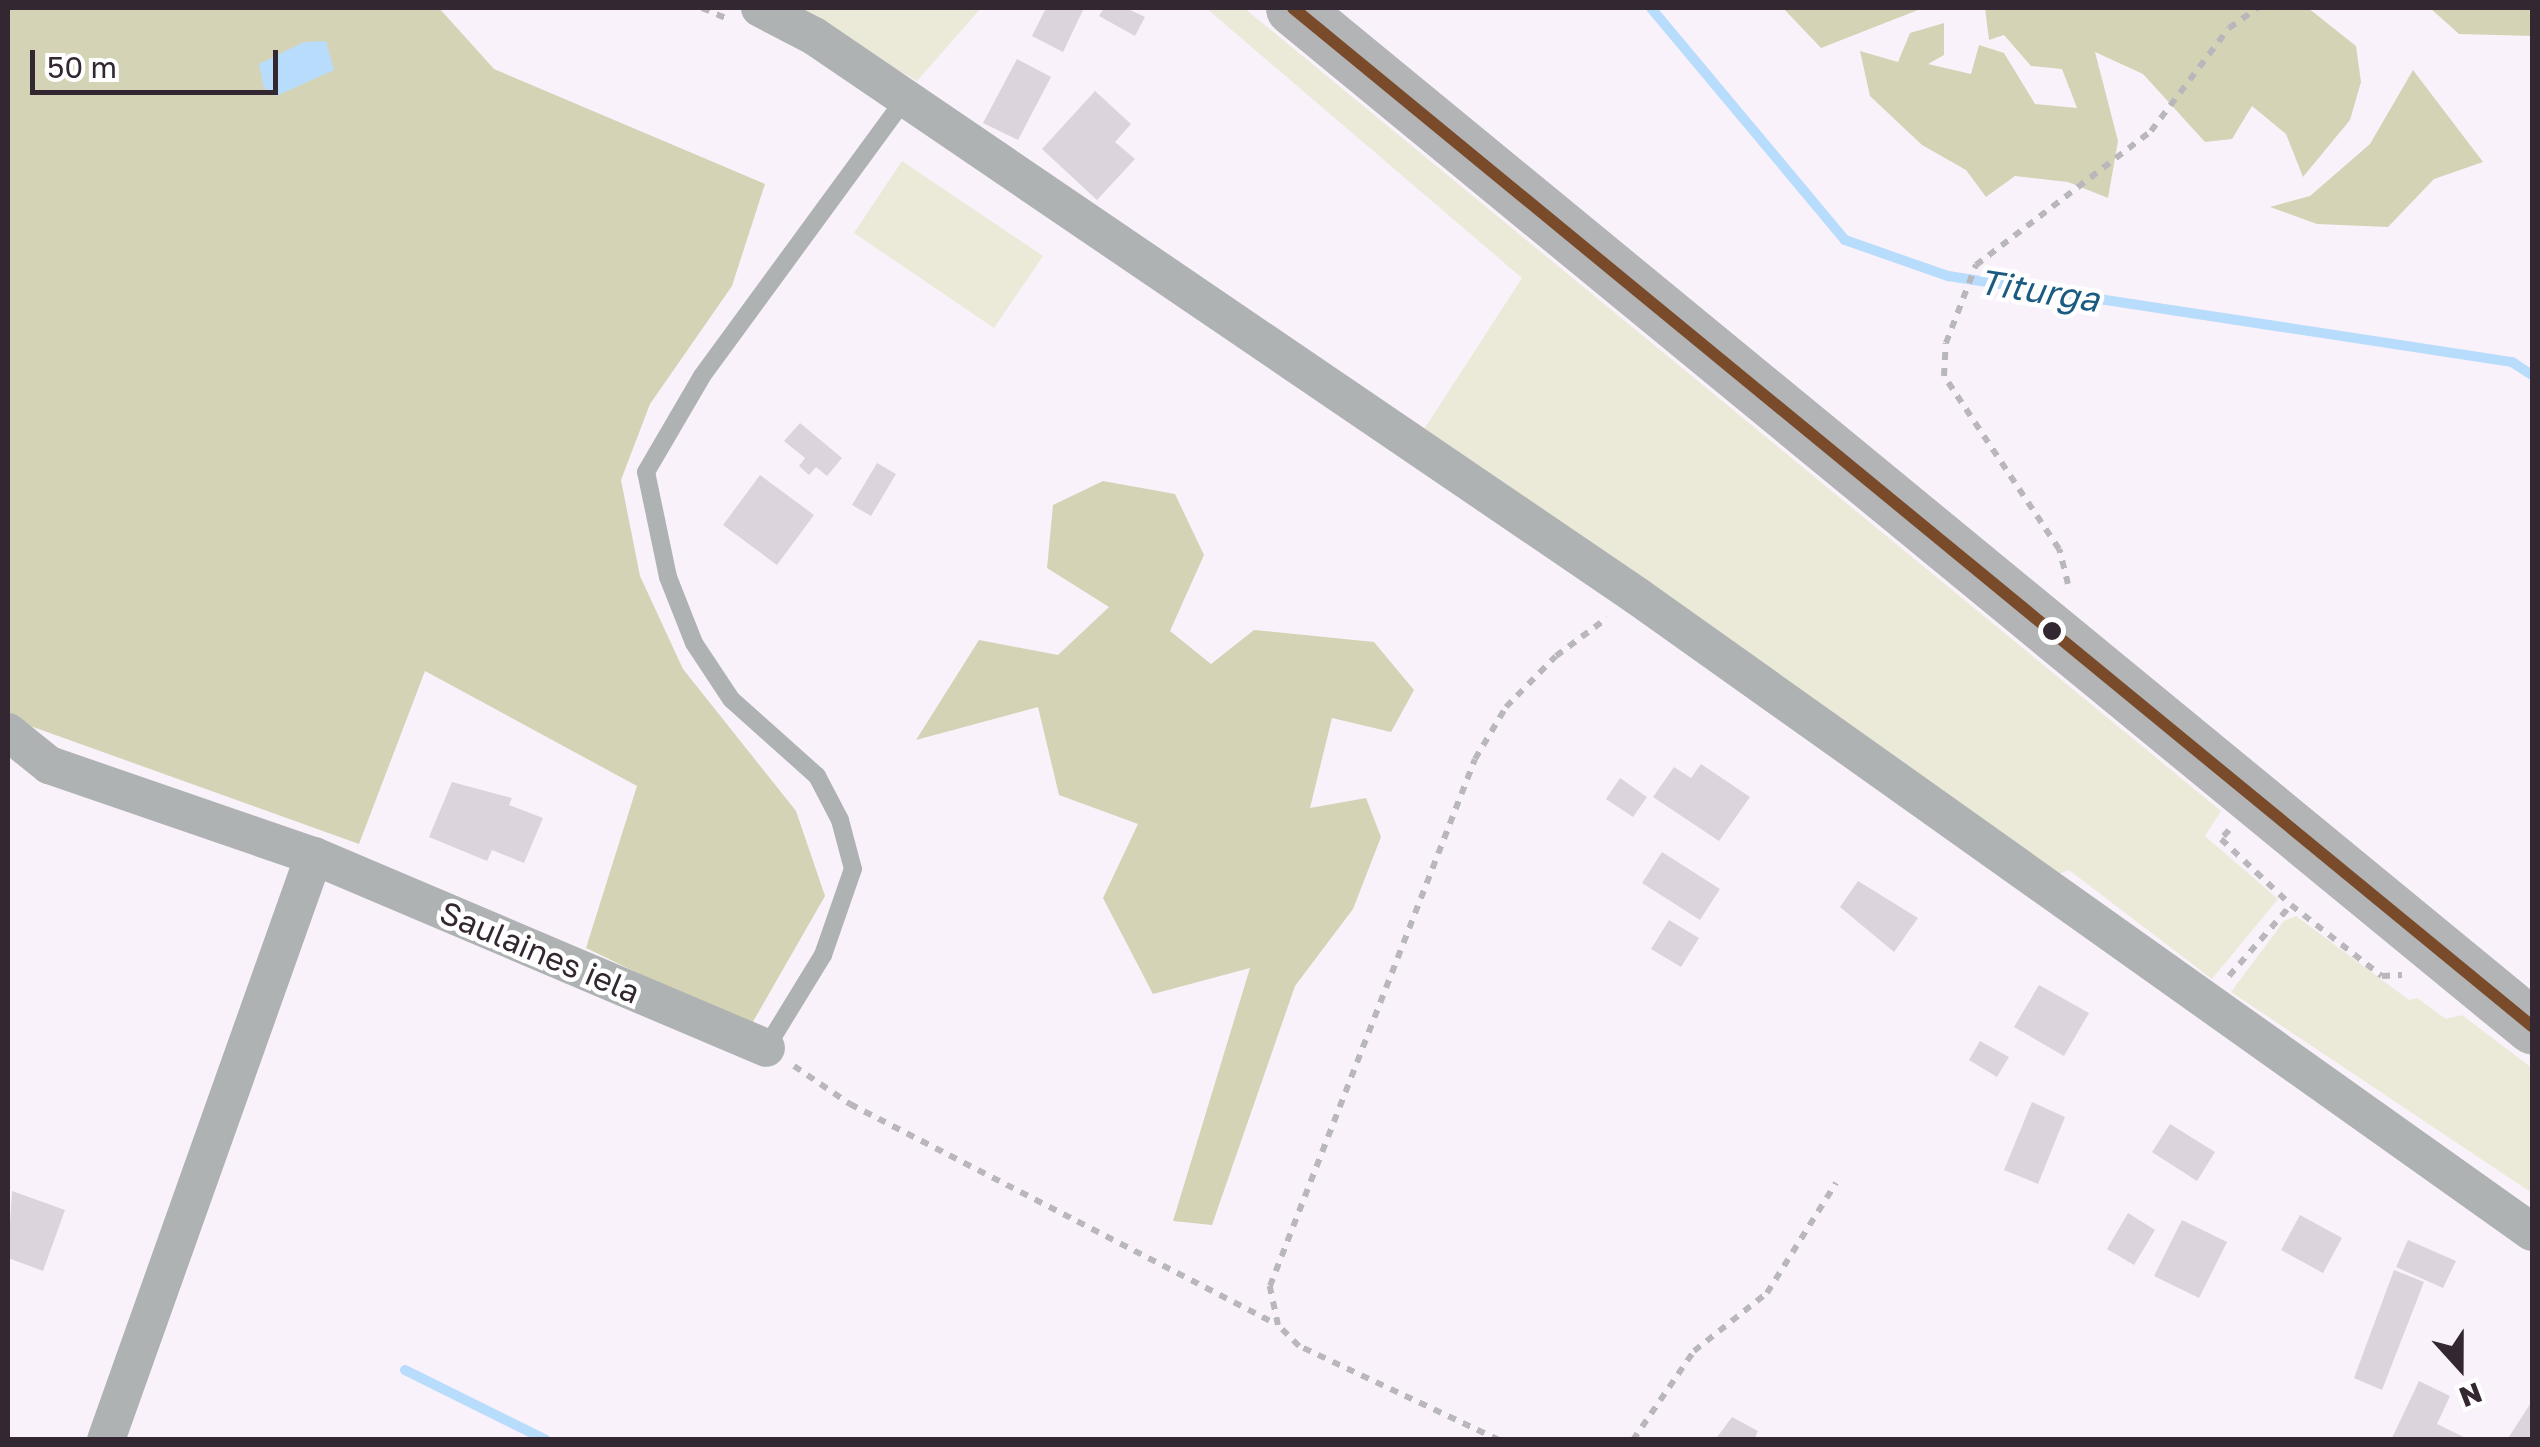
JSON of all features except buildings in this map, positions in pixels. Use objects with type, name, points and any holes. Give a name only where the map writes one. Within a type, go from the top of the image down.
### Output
[{"type":"main road","points":[[1292,8],[2532,1026]]},
{"type":"street","points":[[760,8],[905,98],[1636,596],[2532,1232]]},
{"type":"street","name":"Saulaines iela","points":[[8,732],[49,764],[314,856],[766,1048]]},
{"type":"street","points":[[106,1440],[314,856]]},
{"type":"lane","points":[[766,1048],[823,955],[853,869],[840,820],[817,776],[731,699],[694,643],[668,577],[646,472],[702,376],[905,98]]},
{"type":"path","points":[[2068,584],[2059,550],[1944,376],[1946,344],[1967,302],[1976,265],[2150,131],[2229,28],[2258,8]]},
{"type":"path","points":[[1278,1325],[1270,1286],[1475,759],[1506,707],[1556,656],[1636,596]]},
{"type":"path","points":[[2218,988],[2291,904]]},
{"type":"path","points":[[766,1048],[850,1104],[1278,1325],[1299,1346],[1500,1440]]},
{"type":"path","points":[[1633,1440],[1694,1351],[1767,1294],[1836,1183]]},
{"type":"shaded area","points":[[789,8],[981,8],[917,81]]},
{"type":"shaded area","points":[[1206,8],[1244,8],[2221,811],[2205,836],[2278,899],[2212,979],[2069,870],[2052,877],[1421,434],[1522,278]]},
{"type":"shaded area","points":[[902,161],[1043,256],[994,328],[854,233]]},
{"type":"shaded area","points":[[2296,916],[2409,1000],[2417,998],[2446,1019],[2462,1015],[2532,1068],[2532,1193],[2231,992],[2284,921]]},
{"type":"green space","points":[[8,8],[439,8],[494,69],[765,184],[732,286],[650,404],[621,480],[640,576],[683,669],[796,811],[825,896],[750,1027],[586,948],[637,786],[425,671],[359,844],[8,718]]},
{"type":"green space","points":[[1783,8],[1911,8],[1918,10],[1821,48]]},
{"type":"green space","points":[[1985,8],[2308,8],[2356,46],[2361,82],[2350,120],[2303,177],[2286,134],[2252,106],[2232,139],[2205,142],[2143,74],[2095,52],[2118,141],[2108,198],[2068,182],[2015,176],[1986,197],[1966,170],[1922,145],[1870,96],[1860,51],[1898,62],[1910,33],[1944,23],[1944,55],[1928,64],[1971,74],[1979,45],[2004,53],[2035,104],[2077,108],[2062,69],[2031,66],[2004,35],[1989,40]]},
{"type":"green space","points":[[2430,8],[2532,8],[2532,36],[2459,34]]},
{"type":"green space","points":[[2413,70],[2483,162],[2434,179],[2388,227],[2317,224],[2270,207],[2310,196],[2370,144]]},
{"type":"green space","points":[[1103,481],[1175,494],[1204,555],[1170,631],[1211,664],[1254,630],[1374,642],[1414,690],[1391,732],[1332,718],[1310,808],[1366,798],[1381,837],[1353,909],[1295,986],[1212,1225],[1173,1221],[1250,968],[1153,994],[1103,898],[1138,824],[1059,795],[1038,707],[916,740],[979,640],[1058,655],[1109,607],[1047,568],[1053,505]]},
{"type":"water","points":[[326,41],[334,70],[276,96],[264,88],[259,64],[304,42]]},
{"type":"waterway","name":"Titurga","points":[[1651,8],[1845,240],[1948,276],[2512,362],[2532,375]]},
{"type":"waterway","points":[[405,1370],[546,1440]]},
{"type":"transit line","points":[[1293,8],[2532,1026]]}]
